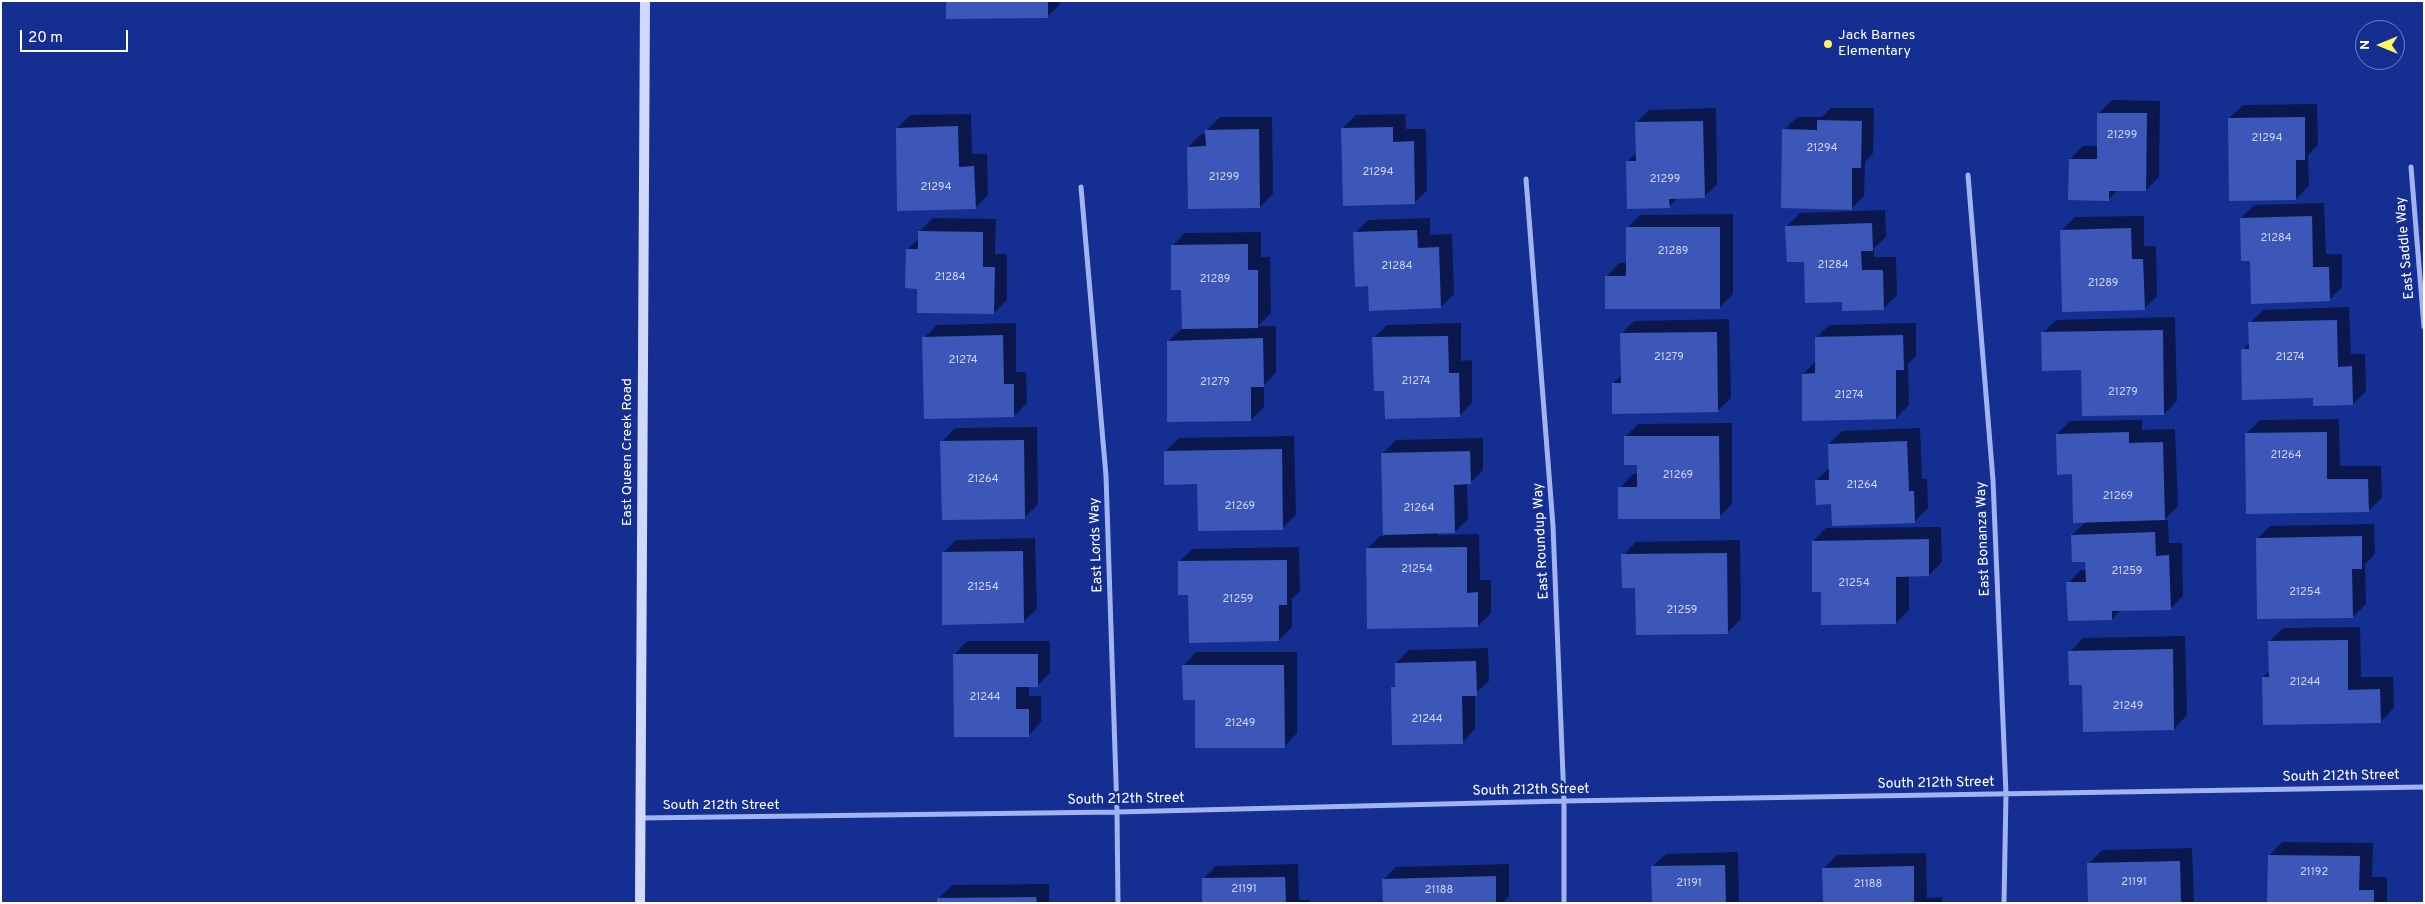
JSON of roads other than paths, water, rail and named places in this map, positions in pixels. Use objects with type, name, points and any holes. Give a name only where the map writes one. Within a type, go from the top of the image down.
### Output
[{"type":"main road","name":"East Queen Creek Road","points":[[640,903],[639,818],[646,1]]},
{"type":"street","name":"East Saddle Way","points":[[2411,167],[2424,327]]},
{"type":"street","name":"East Bonanza Way","points":[[1968,175],[1993,480],[2006,794],[2004,903]]},
{"type":"street","name":"East Roundup Way","points":[[1526,179],[1553,526],[1564,802],[1564,903]]},
{"type":"street","name":"East Lords Way","points":[[1081,187],[1106,476],[1117,812],[1118,903]]},
{"type":"street","name":"South 212th Street","points":[[639,818],[1117,812],[2424,787]]},
{"type":"place","name":"Jack Barnes Elementary","points":[[1828,44]]}]
